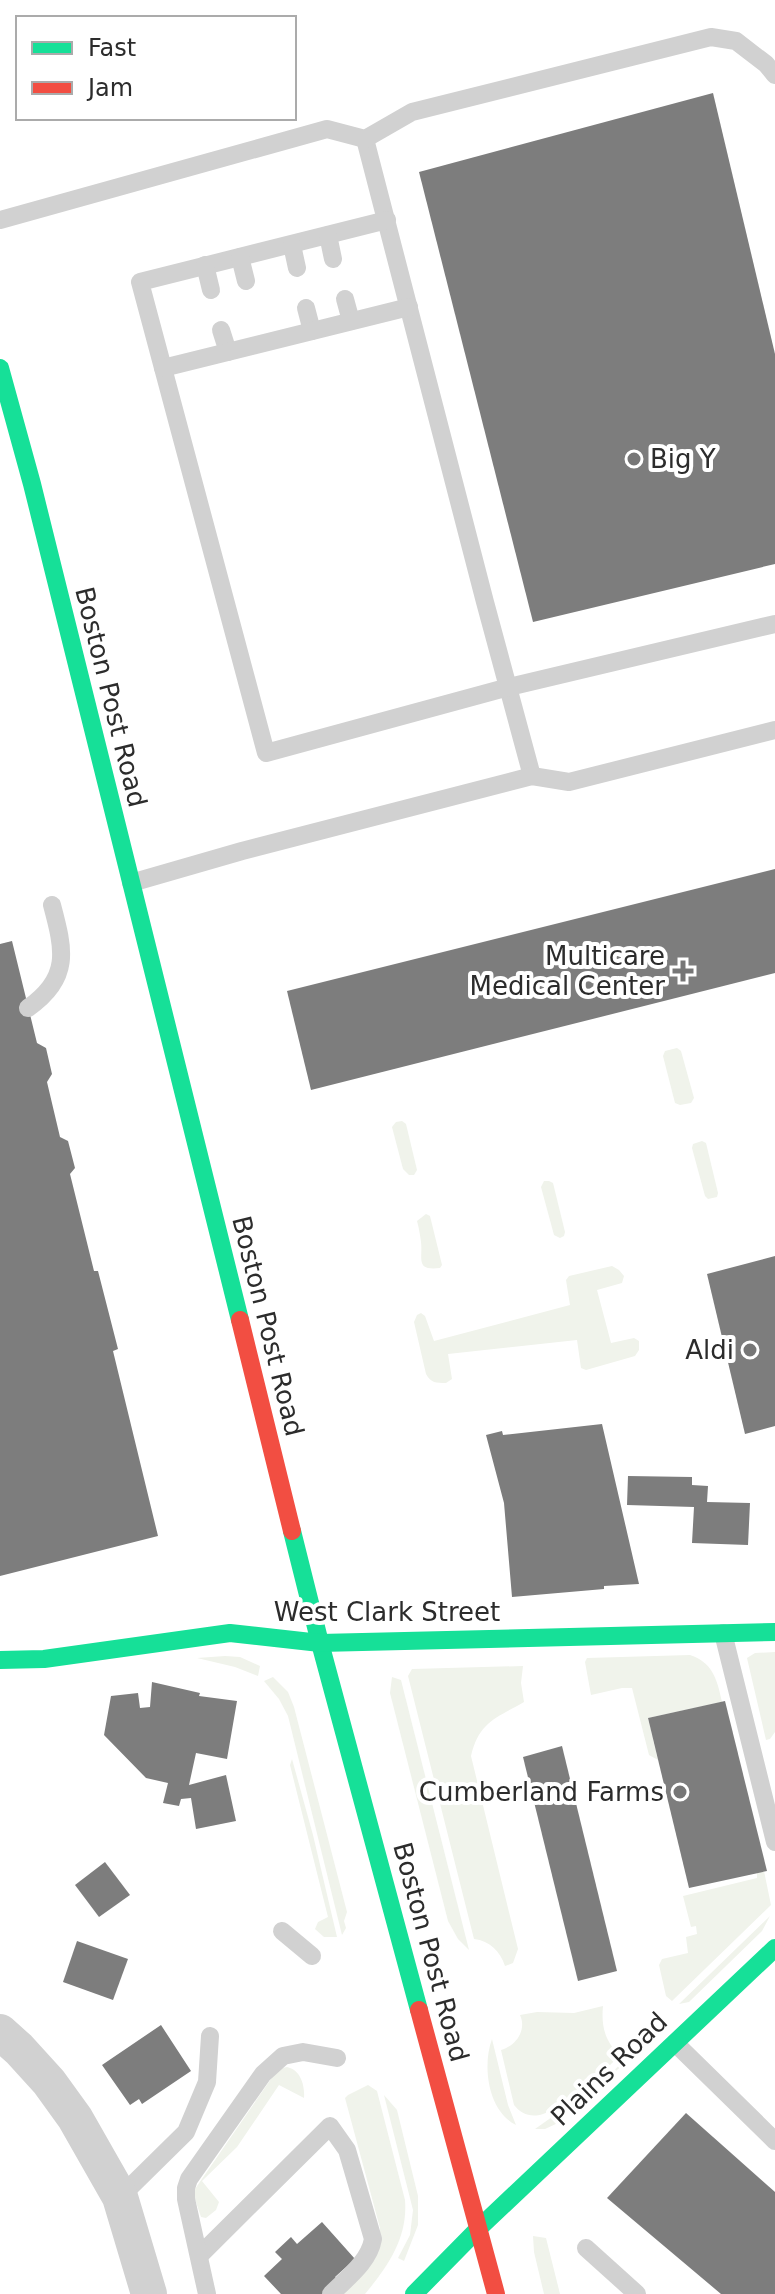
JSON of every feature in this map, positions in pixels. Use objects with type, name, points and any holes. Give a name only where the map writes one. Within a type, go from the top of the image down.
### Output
[{"type":"main road","name":"Boston Post Road","points":[[0,368],[36,499],[320,1643],[496,2294]]},
{"type":"main road","name":"West Clark Street","points":[[0,1660],[44,1659],[230,1633],[320,1643],[775,1632]]},
{"type":"main road","name":"Plains Road","points":[[414,2294],[479,2228],[775,1948]]},
{"type":"street","points":[[0,2032],[49,2082],[75,2118],[120,2197],[149,2294]]},
{"type":"lane","points":[[0,220],[327,129],[365,139],[412,112],[711,37],[736,41],[775,75]]},
{"type":"lane","points":[[365,139],[532,776]]},
{"type":"lane","points":[[387,220],[140,282],[266,753],[509,687],[775,624]]},
{"type":"lane","points":[[328,235],[333,259]]},
{"type":"lane","points":[[292,245],[297,268]]},
{"type":"lane","points":[[240,257],[246,281]]},
{"type":"lane","points":[[205,265],[211,290]]},
{"type":"lane","points":[[345,299],[351,321]]},
{"type":"lane","points":[[163,368],[409,307]]},
{"type":"lane","points":[[306,308],[312,331]]},
{"type":"lane","points":[[257,323],[261,344]]},
{"type":"lane","points":[[221,330],[228,352]]},
{"type":"lane","points":[[130,883],[532,776],[569,782],[775,730]]},
{"type":"lane","points":[[28,1008],[45,996],[62,961],[61,939],[52,905]]},
{"type":"lane","points":[[723,1633],[775,1842]]},
{"type":"lane","points":[[282,1931],[312,1956]]},
{"type":"lane","points":[[120,2197],[186,2132],[207,2082],[210,2036]]},
{"type":"lane","points":[[675,2043],[775,2141]]},
{"type":"lane","points":[[207,2294],[186,2199],[189,2179],[263,2074],[283,2056],[303,2052],[337,2058]]},
{"type":"lane","points":[[199,2256],[330,2126],[347,2150],[373,2239],[362,2264],[331,2294]]},
{"type":"lane","points":[[586,2248],[637,2294]]},
{"type":"shaded area","points":[[677,1048],[681,1051],[694,1098],[691,1103],[680,1105],[675,1103],[663,1056],[665,1051]]},
{"type":"shaded area","points":[[402,1121],[406,1124],[417,1170],[414,1175],[403,1169],[392,1127]]},
{"type":"shaded area","points":[[706,1143],[718,1193],[717,1197],[708,1199],[692,1148],[693,1144]]},
{"type":"shaded area","points":[[544,1181],[553,1183],[565,1232],[560,1238],[554,1235],[541,1187]]},
{"type":"shaded area","points":[[426,1214],[430,1216],[442,1265],[440,1268],[427,1268],[422,1262],[417,1221]]},
{"type":"shaded area","points":[[612,1266],[624,1276],[622,1283],[597,1290],[611,1343],[634,1338],[639,1341],[635,1356],[586,1370],[581,1368],[577,1340],[448,1354],[452,1379],[437,1383],[426,1374],[414,1322],[417,1315],[421,1313],[425,1316],[434,1341],[570,1305],[566,1280],[569,1276]]},
{"type":"shaded area","points":[[775,1652],[775,1732],[766,1740],[747,1658],[755,1653]]},
{"type":"shaded area","points":[[690,1655],[709,1667],[722,1702],[648,1718],[658,1760],[649,1755],[632,1688],[591,1695],[585,1662],[587,1658]]},
{"type":"shaded area","points":[[240,1657],[260,1666],[258,1676],[197,1658]]},
{"type":"shaded area","points":[[523,1666],[521,1683],[524,1702],[484,1728],[471,1756],[518,1949],[513,1963],[505,1966],[494,1948],[474,1939],[408,1676],[412,1669]]},
{"type":"shaded area","points":[[273,1677],[288,1692],[294,1707],[347,1912],[344,1921],[346,1928],[342,1935],[288,1716],[264,1681]]},
{"type":"shaded area","points":[[392,1677],[401,1680],[469,1950],[458,1939],[448,1921],[390,1693]]},
{"type":"shaded area","points":[[292,1759],[337,1937],[324,1937],[315,1929],[318,1922],[328,1917],[290,1765]]},
{"type":"shaded area","points":[[764,1871],[771,1905],[672,2001],[666,1996],[659,1965],[662,1959],[688,1953],[686,1937],[697,1934],[696,1926],[691,1927],[683,1896],[757,1878],[757,1873]]},
{"type":"shaded area","points":[[770,1916],[762,1931],[689,2002],[679,2004]]},
{"type":"shaded area","points":[[603,2006],[605,2033],[620,2055],[583,2088],[550,2111],[534,2116],[520,2111],[514,2105],[501,2050],[519,2037],[522,2026],[520,2015],[574,2013]]},
{"type":"shaded area","points":[[492,2039],[516,2125],[493,2099],[488,2074]]},
{"type":"shaded area","points":[[629,2056],[626,2062],[558,2123],[545,2129],[535,2129],[603,2081]]},
{"type":"shaded area","points":[[287,2067],[296,2071],[301,2079],[304,2098],[279,2085],[237,2147],[202,2181],[219,2202],[216,2210],[206,2218],[201,2217],[194,2196],[195,2189],[273,2076]]},
{"type":"shaded area","points":[[368,2085],[377,2091],[405,2200],[405,2214],[395,2251],[365,2294],[343,2294],[375,2258],[380,2240],[380,2228],[345,2098]]},
{"type":"shaded area","points":[[384,2095],[397,2110],[418,2196],[418,2225],[404,2261],[398,2258],[410,2235],[413,2210]]},
{"type":"shaded area","points":[[533,2236],[546,2238],[560,2294],[544,2294]]},
{"type":"building","name":"Big Y","points":[[713,93],[775,354],[775,564],[533,622],[419,172]]},
{"type":"building","points":[[775,869],[775,973],[311,1090],[287,991]]},
{"type":"building","points":[[12,941],[37,1043],[46,1048],[52,1074],[47,1082],[60,1137],[68,1141],[75,1168],[70,1174],[94,1271],[98,1271],[118,1349],[113,1351],[158,1536],[0,1576],[0,944]]},
{"type":"building","name":"Aldi","points":[[775,1256],[775,1426],[745,1434],[707,1274]]},
{"type":"building","points":[[602,1424],[639,1584],[512,1597],[504,1503],[486,1435],[502,1431],[503,1435]]},
{"type":"building","points":[[628,1476],[692,1477],[692,1485],[708,1486],[707,1502],[750,1503],[748,1545],[692,1543],[694,1507],[627,1505]]},
{"type":"building","points":[[152,1682],[200,1693],[199,1696],[237,1701],[227,1759],[196,1753],[189,1785],[226,1775],[236,1821],[196,1829],[191,1798],[181,1799],[179,1806],[163,1803],[168,1783],[146,1778],[104,1735],[111,1696],[138,1693],[140,1708],[150,1707]]},
{"type":"building","points":[[725,1701],[767,1871],[689,1888],[648,1718]]},
{"type":"building","name":"Cumberland Farms","points":[[562,1746],[617,1971],[578,1981],[523,1757]]},
{"type":"building","points":[[105,1862],[130,1895],[99,1917],[75,1885]]},
{"type":"building","points":[[77,1941],[128,1959],[113,2000],[63,1982]]},
{"type":"building","points":[[161,2025],[191,2071],[142,2104],[139,2099],[130,2105],[102,2065]]},
{"type":"building","points":[[686,2113],[775,2192],[775,2294],[721,2294],[607,2198]]},
{"type":"building","points":[[322,2222],[355,2259],[335,2277],[340,2282],[328,2294],[281,2294],[264,2276],[282,2259],[275,2252],[291,2237],[297,2244]]},
{"type":"traffic: fast","points":[[0,368],[32,484],[240,1320]]},
{"type":"traffic: fast","points":[[292,1531],[419,2010]]},
{"type":"traffic: fast","points":[[0,1660],[44,1659],[230,1633],[320,1643],[775,1632]]},
{"type":"traffic: fast","points":[[414,2294],[479,2228],[775,1948]]},
{"type":"traffic: jam","points":[[240,1320],[292,1531]]},
{"type":"traffic: jam","points":[[419,2010],[496,2294]]},
{"type":"place","name":"Big Y","points":[[634,459]]},
{"type":"place","name":"Multicare Medical Center","points":[[683,971]]},
{"type":"place","name":"Aldi","points":[[750,1350]]},
{"type":"place","name":"Cumberland Farms","points":[[680,1792]]}]
